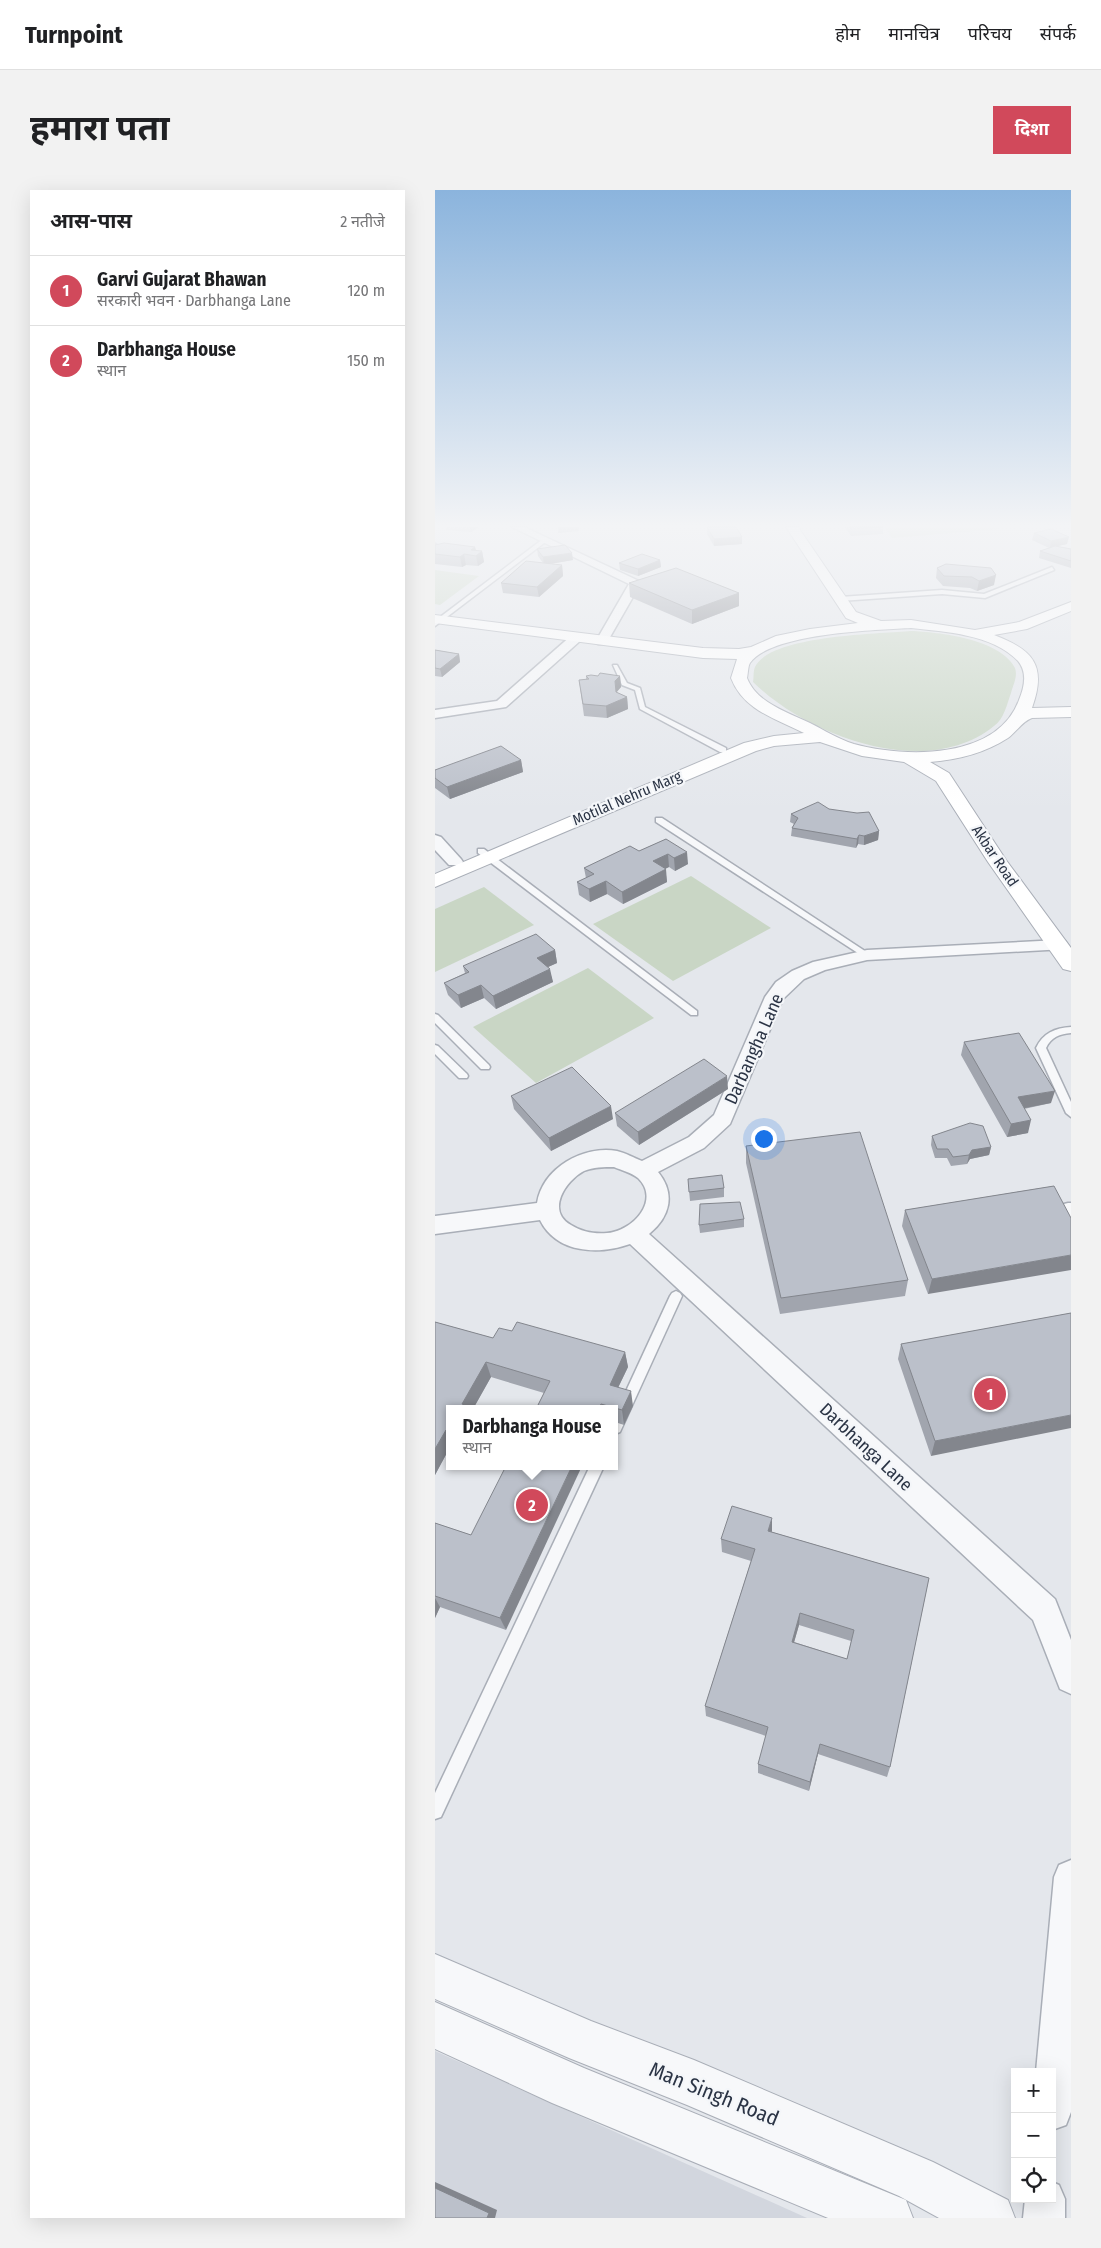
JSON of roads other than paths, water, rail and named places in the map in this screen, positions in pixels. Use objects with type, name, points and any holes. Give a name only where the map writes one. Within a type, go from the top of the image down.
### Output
[{"type":"main road","points":[[436,622],[700,657],[739,671]]},
{"type":"main road","points":[[834,629],[838,622]]},
{"type":"main road","points":[[869,622],[878,625]]},
{"type":"main road","points":[[974,634],[1022,626],[1033,622]]},
{"type":"main road","points":[[1020,655],[1007,647],[974,634],[933,626],[878,625],[834,629],[783,639],[756,651],[744,660],[739,671],[739,680],[744,688],[770,711],[838,744],[910,758],[942,756],[968,751],[994,739],[1014,725],[1021,716],[1033,687],[1031,670],[1020,655],[1011,646],[1010,640],[1051,622]]},
{"type":"main road","points":[[573,640],[602,641],[703,653],[739,654],[756,651]]},
{"type":"main road","points":[[1033,687],[1056,700],[1071,705]]},
{"type":"main road","name":"Motilal Nehru Marg","points":[[435,880],[485,854],[754,736],[770,711]]},
{"type":"main road","points":[[1021,716],[1045,711],[1071,712]]},
{"type":"main road","name":"Motilal Nehru Marg","points":[[435,870],[455,862],[485,854],[750,747],[773,741],[824,736]]},
{"type":"main road","name":"Akbar Road","points":[[968,751],[961,756],[959,764],[961,775],[1039,899],[1065,945],[1071,964]]},
{"type":"main road","name":"Akbar Road","points":[[910,758],[943,777],[998,862],[1065,945]]},
{"type":"street","points":[[602,641],[613,622]]},
{"type":"street","points":[[435,714],[501,704],[573,640]]},
{"type":"street","points":[[435,840],[455,862]]},
{"type":"street","name":"Darbangha Lane","points":[[644,1170],[711,1134],[723,1119],[774,997],[783,986],[798,975],[819,966],[867,955],[1065,945]]},
{"type":"street","points":[[616,1159],[635,1164],[651,1174],[659,1189],[659,1205],[650,1221],[634,1234],[613,1242],[590,1243],[569,1237],[554,1226],[547,1210],[548,1194],[558,1178],[574,1166],[595,1160],[616,1159]]},
{"type":"street","points":[[435,1225],[547,1210]]},
{"type":"street","name":"Darbhanga Lane","points":[[634,1234],[1044,1610],[1071,1678]]},
{"type":"street","points":[[1055,2068],[1071,1877]]},
{"type":"street","name":"Man Singh Road","points":[[435,1976],[585,2042],[694,2084],[916,2179],[990,2218]]},
{"type":"street","points":[[435,2026],[569,2086],[888,2218]]},
{"type":"street","points":[[1044,2218],[1045,2203]]},
{"type":"lane","points":[[615,666],[624,684],[638,689],[642,708],[723,750]]},
{"type":"lane","points":[[659,820],[867,955]]},
{"type":"lane","points":[[485,854],[694,1013]]},
{"type":"lane","points":[[435,1017],[485,1066]]},
{"type":"lane","points":[[1071,1030],[1052,1034],[1044,1040],[1041,1048],[1071,1113]]},
{"type":"lane","points":[[435,1048],[463,1076]]},
{"type":"lane","points":[[1071,1207],[1068,1207],[1071,1214]]},
{"type":"lane","points":[[618,1422],[676,1296]]},
{"type":"lane","points":[[435,1812],[595,1470]]},
{"type":"place","name":"Garvi Gujarat Bhawan","points":[[990,1394]]},
{"type":"place","name":"Darbhanga House","points":[[532,1505]]}]
